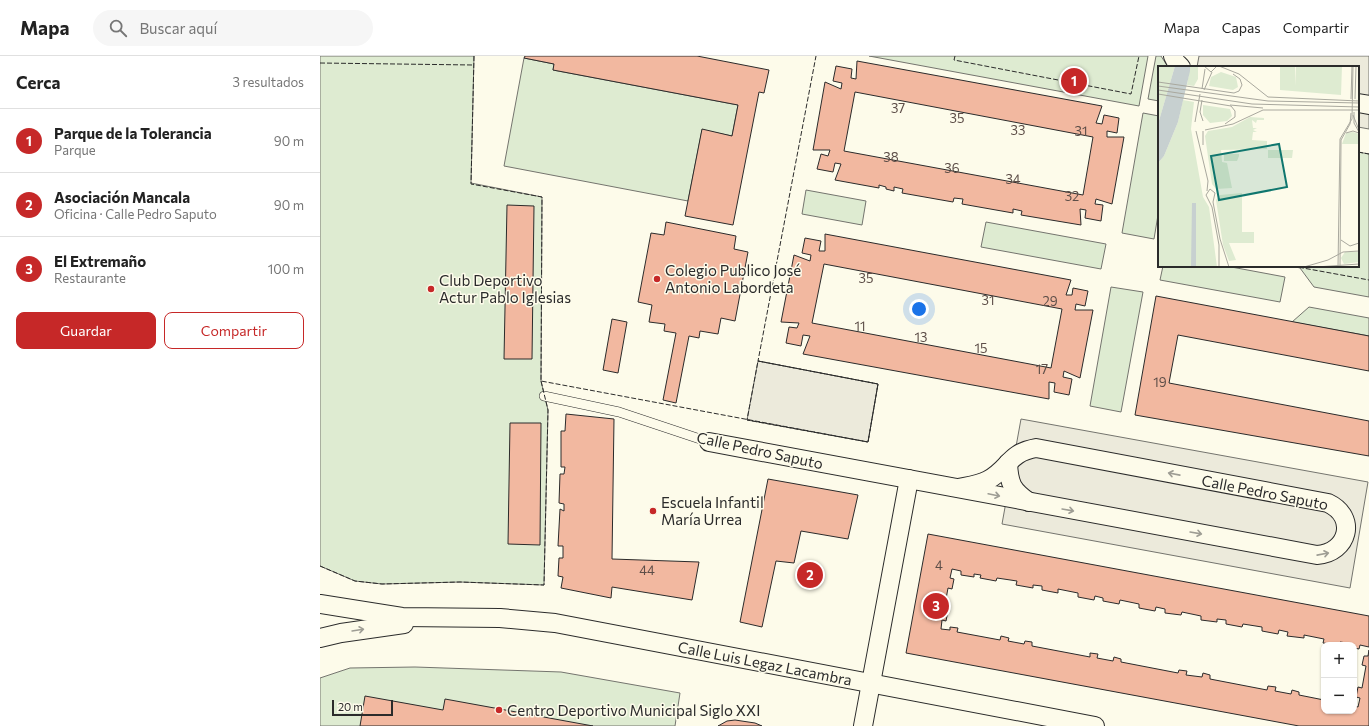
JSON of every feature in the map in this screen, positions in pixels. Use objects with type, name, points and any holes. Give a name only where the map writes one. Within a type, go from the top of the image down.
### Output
[{"type":"street","points":[[1173,56],[1180,66]]},
{"type":"street","points":[[1359,103],[1369,105]]},
{"type":"street","name":"Calle Pedro Saputo","points":[[709,442],[958,488],[1029,503],[1317,555],[1332,552],[1339,547],[1343,541],[1346,531],[1346,523],[1343,515],[1336,507],[1328,503],[1036,448],[1018,453],[988,480],[958,488]]},
{"type":"street","points":[[1008,463],[1011,485],[1017,493],[1029,503]]},
{"type":"street","points":[[863,726],[909,479]]},
{"type":"street","name":"Calle Luis Legaz Lacambra","points":[[320,604],[378,614],[433,618],[500,618],[555,623],[1095,726]]},
{"type":"street","name":"Calle Luis Legaz Lacambra","points":[[320,638],[433,618]]},
{"type":"lane","name":"Calle Pedro Saputo","points":[[544,396],[619,412],[709,442]]},
{"type":"green space","name":"Club Deportivo Actur Pablo Iglesias","points":[[320,56],[474,56],[471,183],[542,197],[541,381],[548,410],[544,585],[460,582],[382,584],[355,581],[320,566]]},
{"type":"green space","points":[[869,56],[1148,56],[1139,106]]},
{"type":"green space","points":[[1156,56],[1161,56],[1167,66],[1158,66],[1158,101],[1148,99]]},
{"type":"green space","points":[[524,58],[554,64],[553,70],[738,105],[732,136],[702,130],[688,201],[504,166]]},
{"type":"green space","points":[[1143,113],[1158,116],[1158,215],[1154,239],[1122,233]]},
{"type":"green space","points":[[1359,152],[1369,154],[1369,297],[1314,287],[1300,268],[1296,267],[1359,267]]},
{"type":"green space","points":[[806,190],[866,201],[862,225],[802,214]]},
{"type":"green space","points":[[986,222],[1106,244],[1101,269],[981,247]]},
{"type":"green space","points":[[1163,267],[1231,267],[1285,277],[1280,302],[1160,280]]},
{"type":"green space","points":[[1111,287],[1143,292],[1121,412],[1090,406]]},
{"type":"green space","points":[[1309,307],[1369,318],[1369,336],[1292,322]]},
{"type":"green space","name":"Centro Deportivo Municipal Siglo XXI","points":[[415,667],[561,672],[680,693],[675,726],[320,726],[320,678],[350,668]]},
{"type":"shaded area","points":[[1199,56],[1369,56],[1369,129],[1359,127],[1359,66],[1197,66]]},
{"type":"shaded area","points":[[758,361],[878,384],[868,442],[747,420]]},
{"type":"shaded area","points":[[1021,419],[1368,482],[1350,588],[1002,524]]},
{"type":"building","points":[[525,56],[697,56],[769,70],[764,93],[759,92],[733,225],[685,216],[702,129],[732,136],[738,105],[553,70],[554,64],[524,58]]},
{"type":"building","points":[[857,61],[1102,106],[1096,123],[1102,124],[1104,115],[1119,118],[1117,133],[1107,131],[1107,137],[1124,137],[1112,204],[1096,199],[1095,204],[1103,205],[1101,221],[1085,218],[1086,210],[1080,209],[1081,225],[1021,215],[1022,211],[1013,209],[1013,213],[962,204],[963,199],[954,198],[953,202],[902,193],[903,189],[894,187],[894,191],[879,185],[879,188],[835,180],[841,164],[835,163],[833,172],[817,169],[821,154],[828,156],[830,150],[813,150],[825,82],[841,89],[842,83],[833,81],[836,66],[852,69],[851,78],[856,79]],"holes":[[[855,92],[1093,137],[1083,195],[844,151]]]},
{"type":"building","points":[[507,205],[534,206],[532,359],[504,359]]},
{"type":"building","points":[[666,222],[736,236],[734,249],[748,252],[735,321],[721,318],[718,334],[700,331],[699,338],[689,336],[676,403],[663,400],[676,333],[664,331],[665,324],[649,322],[652,305],[638,302],[651,233],[664,235]]},
{"type":"building","points":[[825,234],[1071,280],[1066,295],[1072,295],[1073,288],[1088,291],[1085,306],[1076,304],[1075,310],[1093,310],[1080,378],[1064,371],[1063,377],[1072,379],[1069,395],[1054,392],[1055,383],[1049,382],[1049,399],[803,354],[810,336],[803,335],[801,346],[786,343],[789,327],[797,328],[799,323],[781,322],[794,255],[810,261],[811,255],[802,253],[805,238],[821,241],[819,251],[825,251]],"holes":[[[824,264],[1062,309],[1051,368],[812,323]]]},
{"type":"building","points":[[1156,296],[1369,336],[1369,371],[1178,335],[1169,383],[1369,421],[1369,456],[1135,415]]},
{"type":"building","points":[[612,319],[627,322],[618,373],[603,370]]},
{"type":"building","points":[[566,414],[614,419],[612,559],[699,562],[692,600],[612,587],[611,598],[561,588],[563,577],[558,576],[559,558],[563,558],[563,546],[558,546],[560,509],[564,511],[564,504],[559,503],[560,474],[564,474],[565,467],[561,467],[561,431],[565,431]]},
{"type":"building","points":[[510,423],[541,423],[540,545],[508,544]]},
{"type":"building","points":[[768,479],[858,495],[848,539],[801,531],[794,563],[776,561],[762,627],[740,622]]},
{"type":"building","points":[[928,534],[1369,616],[1369,647],[1360,645],[1359,649],[1357,649],[1357,642],[1323,642],[1324,639],[1304,635],[1304,638],[1287,636],[1288,632],[1279,630],[1278,634],[1262,631],[1262,627],[1243,624],[1242,627],[1226,624],[1226,620],[1217,619],[1217,622],[1201,620],[1201,616],[1182,612],[1181,615],[1165,613],[1165,609],[1156,607],[1155,611],[1139,608],[1139,604],[1120,600],[1119,604],[1103,601],[1103,598],[1095,596],[1094,600],[1078,597],[1078,593],[1058,589],[1058,593],[1042,590],[1042,586],[1033,585],[1033,588],[1016,585],[1017,581],[997,578],[996,581],[980,578],[981,575],[974,574],[974,577],[961,575],[961,571],[952,569],[950,578],[954,579],[952,589],[948,588],[944,610],[948,611],[946,621],[942,620],[941,629],[950,630],[950,627],[958,628],[957,632],[1000,640],[1001,636],[1009,638],[1008,641],[1024,644],[1025,641],[1032,642],[1032,646],[1090,657],[1090,653],[1098,654],[1097,658],[1113,661],[1114,657],[1121,659],[1121,662],[1178,673],[1179,670],[1187,671],[1186,675],[1202,677],[1203,673],[1210,675],[1210,679],[1267,690],[1268,686],[1276,687],[1275,691],[1291,694],[1292,690],[1299,692],[1299,695],[1321,699],[1321,714],[1357,714],[1357,707],[1360,698],[1357,697],[1357,692],[1358,687],[1362,688],[1366,666],[1362,665],[1364,656],[1368,656],[1369,650],[1369,726],[1299,726],[906,653]]},
{"type":"building","points":[[365,696],[443,710],[445,699],[593,726],[360,726]]},
{"type":"building","points":[[735,720],[755,723],[762,726],[718,726],[727,721]]},
{"type":"fence","points":[[474,56],[471,184],[542,197],[541,381],[868,442],[878,384],[758,361],[816,56]]},
{"type":"fence","points":[[955,56],[954,60],[1131,94],[1139,56]]},
{"type":"fence","points":[[320,63],[473,66]]},
{"type":"fence","points":[[1359,152],[1369,154]]},
{"type":"fence","points":[[1298,267],[1369,280]]},
{"type":"fence","points":[[758,361],[878,384],[868,442],[747,420],[758,361]]},
{"type":"fence","points":[[320,566],[355,581],[382,584],[460,582],[544,585],[548,410],[541,381]]},
{"type":"place","name":"Parque de la Tolerancia","points":[[1074,81]]},
{"type":"place","name":"Colegio Publico José Antonio Labordeta","points":[[657,279]]},
{"type":"place","name":"Club Deportivo Actur Pablo Iglesias","points":[[431,289]]},
{"type":"place","name":"Escuela Infantil María Urrea","points":[[653,511]]},
{"type":"place","name":"Asociación Mancala","points":[[810,575]]},
{"type":"place","name":"El Extremaño","points":[[936,606]]},
{"type":"place","name":"Centro Deportivo Municipal Siglo XXI","points":[[499,710]]}]
